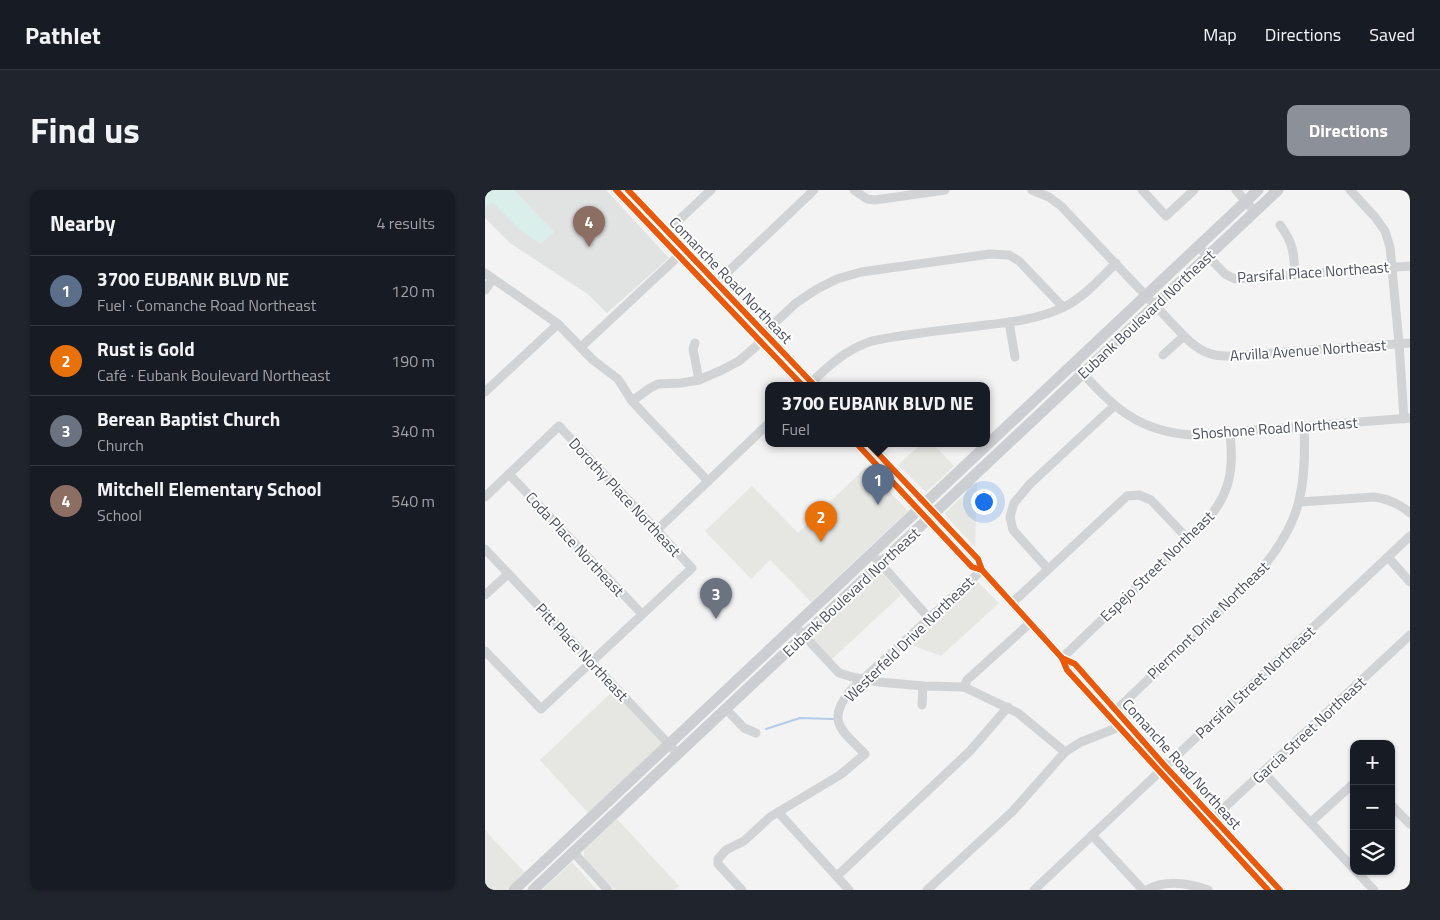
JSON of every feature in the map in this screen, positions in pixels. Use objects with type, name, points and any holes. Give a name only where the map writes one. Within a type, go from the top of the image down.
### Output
[{"type":"main road","name":"Eubank Boulevard Northeast","points":[[533,890],[932,516],[1147,296],[1258,190]]},
{"type":"main road","name":"Eubank Boulevard Northeast","points":[[990,446],[1078,368],[1156,305],[1278,190]]},
{"type":"main road","name":"Eubank Boulevard Northeast","points":[[514,890],[923,506],[989,447]]},
{"type":"street","name":"Comanche Road Northeast","points":[[615,190],[682,253],[713,286],[760,343],[806,382]]},
{"type":"street","name":"Comanche Road Northeast","points":[[628,190],[664,235]]},
{"type":"street","points":[[664,235],[711,190]]},
{"type":"street","points":[[713,286],[815,190]]},
{"type":"street","points":[[854,190],[867,199],[875,200],[945,190]]},
{"type":"street","name":"Arvilla Avenue Northeast","points":[[1032,190],[1049,197],[1061,206],[1184,336],[1203,352],[1220,356],[1410,342]]},
{"type":"street","points":[[1142,190],[1166,216],[1194,190]]},
{"type":"street","points":[[1236,190],[1255,212]]},
{"type":"street","points":[[1350,190],[1385,231],[1390,247],[1407,418]]},
{"type":"street","points":[[1280,225],[1290,238],[1295,274]]},
{"type":"street","name":"Parsifal Place Northeast","points":[[1199,247],[1225,274],[1235,279],[1410,266]]},
{"type":"street","points":[[581,347],[682,253]]},
{"type":"street","points":[[632,401],[658,384],[699,380],[739,361],[760,343],[764,333],[796,303],[837,279],[861,272],[990,254],[1009,255],[1019,261],[1063,307]]},
{"type":"street","points":[[812,382],[839,357],[854,347],[872,341],[1034,318],[1063,307],[1087,291],[1116,263]]},
{"type":"street","points":[[485,273],[558,324],[593,360],[618,379],[632,401],[708,481]]},
{"type":"street","points":[[485,290],[493,279]]},
{"type":"street","name":"Comanche Road Northeast","points":[[713,286],[764,333],[806,382]]},
{"type":"street","points":[[1009,322],[1015,357]]},
{"type":"street","points":[[485,392],[558,324]]},
{"type":"street","points":[[1163,356],[1184,336]]},
{"type":"street","points":[[695,343],[693,349],[699,380]]},
{"type":"street","name":"Shoshone Road Northeast","points":[[1078,368],[1114,406],[1142,423],[1174,434],[1193,435],[1407,418]]},
{"type":"street","points":[[1048,569],[1016,534],[1011,525],[1011,509],[1021,493],[1114,406]]},
{"type":"street","name":"Dorothy Place Northeast","points":[[509,474],[559,426],[692,568],[642,614]]},
{"type":"street","name":"Piermont Drive Northeast","points":[[1112,713],[1250,582],[1270,560],[1284,539],[1300,502],[1306,460],[1304,426]]},
{"type":"street","points":[[657,530],[765,427]]},
{"type":"street","name":"Espejo Street Northeast","points":[[1062,658],[1188,539],[1212,513],[1223,496],[1231,467],[1230,432]]},
{"type":"street","name":"Comanche Road Northeast","points":[[860,447],[923,506]]},
{"type":"street","name":"Comanche Road Northeast","points":[[872,447],[932,516],[972,567],[981,570],[1062,658],[1075,664],[1112,713],[1211,820],[1263,885],[1280,890]]},
{"type":"street","points":[[485,497],[509,474]]},
{"type":"street","name":"Coda Place Northeast","points":[[509,474],[642,614]]},
{"type":"street","points":[[1012,603],[1122,500],[1133,495],[1146,496],[1151,500],[1188,539]]},
{"type":"street","points":[[1300,502],[1374,497],[1385,498],[1397,503],[1410,513]]},
{"type":"street","name":"Parsifal Street Northeast","points":[[1034,890],[1410,536]]},
{"type":"street","name":"Pitt Place Northeast","points":[[485,549],[678,754]]},
{"type":"street","points":[[872,554],[929,618]]},
{"type":"street","points":[[1388,557],[1410,582]]},
{"type":"street","name":"Westerfeld Drive Northeast","points":[[742,890],[718,864],[718,860],[726,850],[744,840],[778,812],[840,775],[865,754],[841,729],[837,722],[837,715],[846,696],[981,570]]},
{"type":"street","points":[[485,594],[507,574]]},
{"type":"street","points":[[485,651],[541,710],[642,614]]},
{"type":"street","points":[[964,687],[967,680],[1030,623]]},
{"type":"street","points":[[795,626],[839,673],[863,679],[923,686],[964,687],[1018,713],[1065,752]]},
{"type":"street","name":"Garcia Street Northeast","points":[[1211,820],[1264,773],[1410,635]]},
{"type":"street","points":[[922,705],[923,686]]},
{"type":"street","points":[[837,876],[970,751],[1008,707]]},
{"type":"street","points":[[726,710],[744,728],[756,733]]},
{"type":"street","points":[[929,889],[1013,811],[1065,752],[1081,742],[1122,724]]},
{"type":"street","points":[[1264,773],[1350,865]]},
{"type":"street","points":[[1311,822],[1352,785]]},
{"type":"street","points":[[1395,808],[1410,824]]},
{"type":"street","points":[[778,812],[849,890]]},
{"type":"street","points":[[1092,835],[1143,890]]},
{"type":"street","points":[[574,853],[608,890]]},
{"type":"street","points":[[1360,875],[1373,890]]},
{"type":"street","points":[[1147,890],[1164,883],[1181,883],[1208,890]]},
{"type":"shaded area","points":[[485,190],[606,190],[669,258],[607,313],[589,295],[510,243],[485,218]]},
{"type":"shaded area","points":[[485,190],[514,190],[554,232],[541,244],[521,231],[492,202],[485,209]]},
{"type":"shaded area","points":[[918,447],[936,447],[954,466],[926,492],[898,465]]},
{"type":"shaded area","points":[[866,467],[908,511],[811,602],[770,560],[751,579],[705,531],[752,486],[798,533]]},
{"type":"shaded area","points":[[977,483],[975,547],[945,513]]},
{"type":"shaded area","points":[[883,574],[901,595],[831,660],[811,638],[876,575]]},
{"type":"shaded area","points":[[978,582],[999,603],[941,656],[909,644],[975,584]]},
{"type":"shaded area","points":[[613,691],[663,745],[589,814],[540,760]]},
{"type":"shaded area","points":[[617,819],[679,886],[674,890],[615,890],[584,857],[584,850]]},
{"type":"shaded area","points":[[485,830],[525,873],[506,890],[485,890]]},
{"type":"shaded area","points":[[572,862],[597,890],[542,890]]},
{"type":"waterway","points":[[766,729],[800,718],[833,719]]},
{"type":"cycle path","points":[[616,190],[799,382]]},
{"type":"cycle path","points":[[628,190],[811,382]]},
{"type":"cycle path","points":[[860,447],[972,567],[982,570]]},
{"type":"cycle path","points":[[872,447],[978,559],[982,570],[1062,658],[1075,664],[1165,766],[1280,890]]},
{"type":"cycle path","points":[[1062,658],[1067,670],[1268,890]]},
{"type":"place","name":"Mitchell Elementary School","points":[[589,247]]},
{"type":"place","name":"3700 EUBANK BLVD NE","points":[[878,505]]},
{"type":"place","name":"Rust is Gold","points":[[821,542]]},
{"type":"place","name":"Berean Baptist Church","points":[[716,619]]}]
